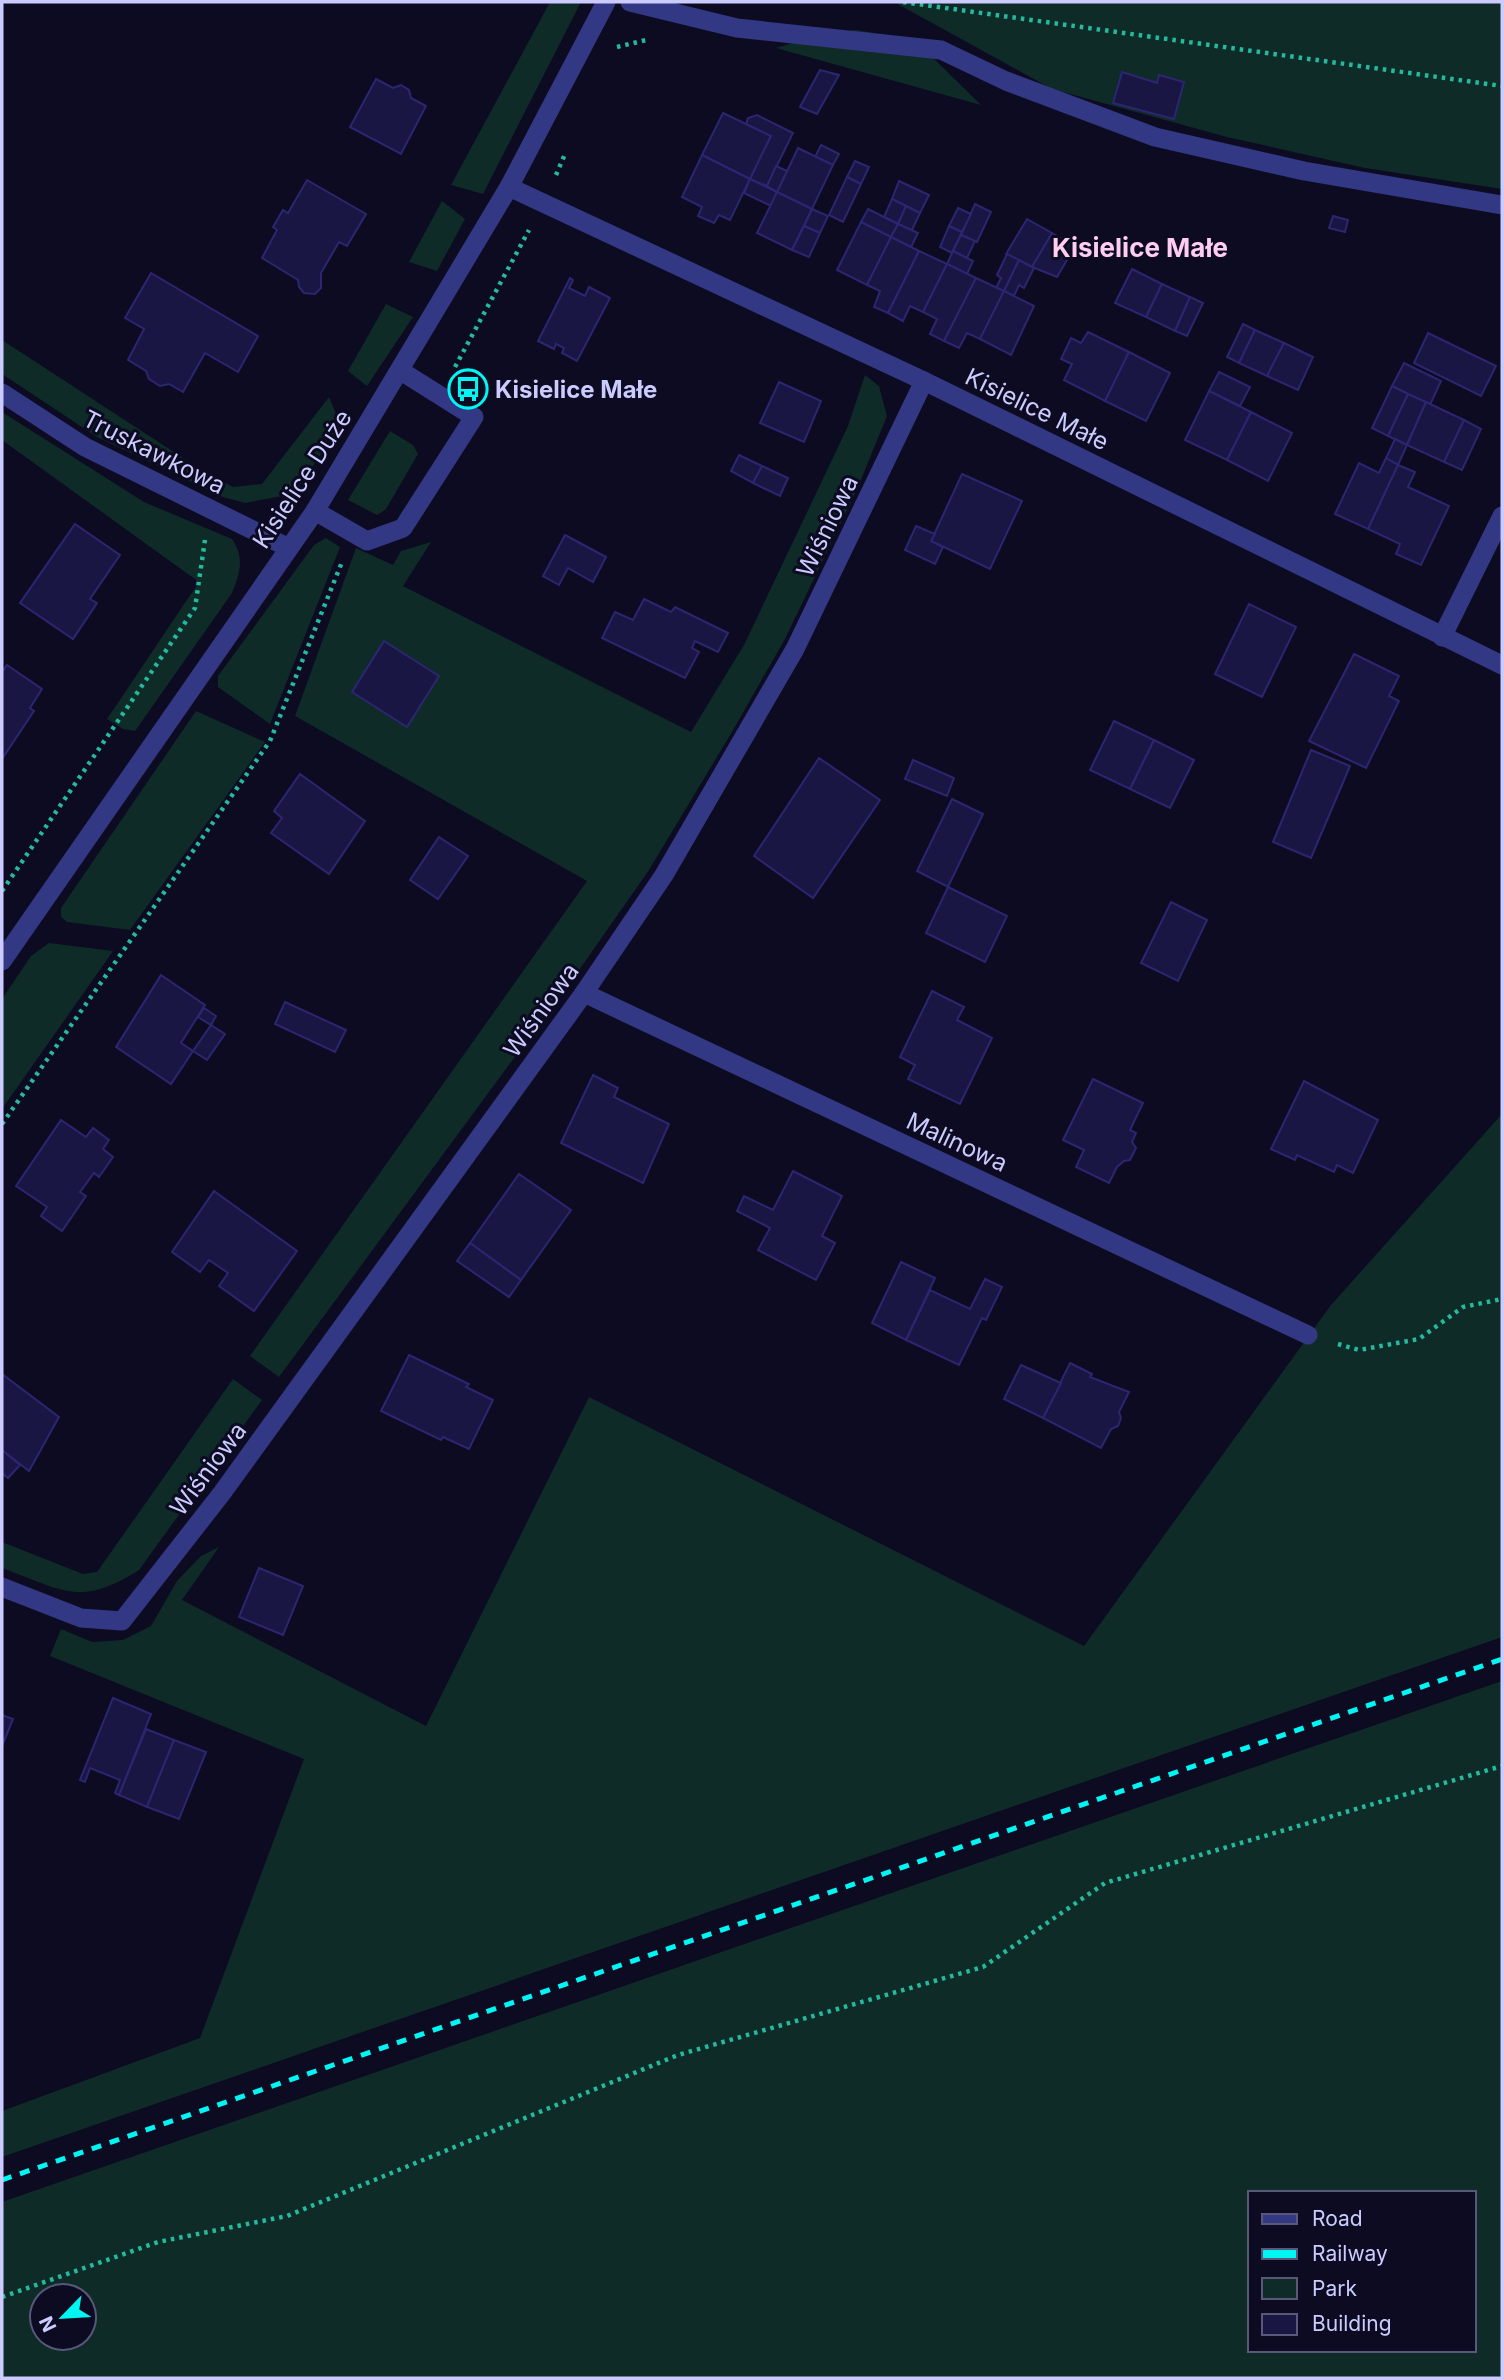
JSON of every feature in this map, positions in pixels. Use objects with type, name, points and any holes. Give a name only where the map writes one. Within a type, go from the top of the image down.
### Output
[{"type":"street","name":"Kisielice Duże","points":[[2,961],[287,547],[315,511],[509,187],[606,2]]},
{"type":"street","points":[[630,2],[737,28],[941,50],[1006,81],[1155,136],[1304,171],[1502,205]]},
{"type":"street","name":"Kisielice Małe","points":[[509,187],[924,381],[1502,665]]},
{"type":"street","points":[[315,511],[367,541],[403,528],[474,418],[401,371]]},
{"type":"street","name":"Wiśniowa","points":[[2,1587],[81,1618],[122,1621],[222,1493],[584,993],[664,876],[795,649],[924,381]]},
{"type":"street","name":"Truskawkowa","points":[[2,393],[85,447],[287,547]]},
{"type":"street","points":[[1442,637],[1502,516]]},
{"type":"street","name":"Malinowa","points":[[584,993],[1308,1335]]},
{"type":"path","points":[[903,2],[1502,86]]},
{"type":"path","points":[[2,891],[195,608],[210,508]]},
{"type":"path","points":[[2,1124],[271,741],[342,562],[358,535]]},
{"type":"path","points":[[1308,1335],[1359,1350],[1419,1339],[1463,1307],[1502,1299]]},
{"type":"path","points":[[2,2297],[158,2242],[287,2216],[678,2055],[983,1967],[1105,1883],[1502,1766]]},
{"type":"green space","points":[[550,2],[581,2],[483,194],[451,185]]},
{"type":"green space","points":[[894,2],[1502,2],[1502,189],[1365,168],[1227,137],[1052,89]]},
{"type":"green space","points":[[856,30],[893,36],[921,46],[981,105],[776,48],[826,33]]},
{"type":"green space","points":[[442,201],[465,219],[437,271],[409,262]]},
{"type":"green space","points":[[386,304],[413,317],[367,386],[348,371]]},
{"type":"green space","points":[[2,340],[203,471],[233,487],[262,484],[329,397],[341,426],[293,494],[245,503],[223,497],[97,437],[2,374]]},
{"type":"green space","points":[[865,375],[879,386],[887,416],[858,487],[785,639],[732,732],[649,870],[584,963],[279,1377],[250,1356],[587,881],[295,716],[356,548],[393,565],[401,551],[431,542],[403,586],[691,732],[744,645],[848,426]]},
{"type":"green space","points":[[2,412],[144,502],[232,539],[239,553],[240,566],[232,593],[135,731],[123,729],[107,719],[199,582],[2,440]]},
{"type":"green space","points":[[390,431],[413,445],[418,454],[386,509],[377,515],[348,500]]},
{"type":"green space","points":[[326,538],[340,547],[270,724],[218,687],[218,676],[314,545]]},
{"type":"green space","points":[[196,711],[265,742],[130,930],[67,922],[61,917],[61,908]]},
{"type":"green space","points":[[49,943],[113,951],[2,1109],[2,999],[31,956]]},
{"type":"green space","points":[[1502,1114],[1502,1637],[2,2157],[2,2111],[200,2038],[304,1759],[50,1656],[61,1629],[92,1642],[123,1640],[151,1626],[177,1581],[201,1556],[219,1547],[182,1600],[426,1726],[589,1397],[1084,1646],[1331,1305]]},
{"type":"green space","points":[[233,1379],[262,1400],[139,1570],[101,1589],[85,1592],[56,1588],[2,1568],[2,1542],[83,1574],[97,1572]]},
{"type":"green space","points":[[1502,1681],[1502,2378],[2,2378],[2,2202]]},
{"type":"building","points":[[820,70],[839,75],[817,114],[800,107]]},
{"type":"building","points":[[1122,72],[1157,83],[1159,75],[1184,82],[1174,119],[1113,103]]},
{"type":"building","points":[[376,79],[393,88],[401,85],[409,90],[411,98],[426,106],[401,154],[350,127]]},
{"type":"building","points":[[723,113],[771,136],[750,179],[702,155]]},
{"type":"building","points":[[757,115],[793,133],[767,186],[750,179],[771,136],[746,124],[748,118]]},
{"type":"building","points":[[821,145],[839,154],[833,165],[815,157]]},
{"type":"building","points":[[798,148],[833,165],[812,209],[777,192]]},
{"type":"building","points":[[702,155],[750,179],[730,220],[719,215],[714,223],[698,216],[702,207],[682,197]]},
{"type":"building","points":[[855,161],[869,167],[861,184],[847,177]]},
{"type":"building","points":[[776,166],[787,171],[777,192],[767,186]]},
{"type":"building","points":[[847,177],[861,184],[843,222],[829,215]]},
{"type":"building","points":[[750,179],[777,192],[771,206],[744,193]]},
{"type":"building","points":[[307,180],[366,214],[347,246],[339,242],[321,273],[321,288],[315,294],[304,293],[298,280],[262,258],[277,230],[273,227],[283,210],[288,213]]},
{"type":"building","points":[[899,181],[929,195],[920,213],[892,199]]},
{"type":"building","points":[[777,192],[812,209],[792,250],[757,233]]},
{"type":"building","points":[[892,199],[906,206],[898,224],[884,217]]},
{"type":"building","points":[[975,204],[991,212],[977,242],[961,235]]},
{"type":"building","points":[[906,206],[920,213],[912,230],[898,224]]},
{"type":"building","points":[[958,208],[971,214],[962,232],[949,226]]},
{"type":"building","points":[[812,209],[828,216],[820,233],[804,226]]},
{"type":"building","points":[[868,209],[898,224],[891,237],[861,222]]},
{"type":"building","points":[[1333,216],[1348,220],[1345,232],[1329,228]]},
{"type":"building","points":[[1027,219],[1052,233],[1032,267],[1006,254]]},
{"type":"building","points":[[861,222],[891,237],[867,285],[837,270]]},
{"type":"building","points":[[898,224],[918,233],[911,247],[891,237]]},
{"type":"building","points":[[804,226],[820,233],[809,257],[792,250]]},
{"type":"building","points":[[949,226],[962,232],[952,253],[940,247]]},
{"type":"building","points":[[1052,233],[1075,246],[1057,277],[1032,267]]},
{"type":"building","points":[[961,235],[975,241],[967,258],[953,251]]},
{"type":"building","points":[[891,237],[919,251],[888,313],[874,307],[880,291],[867,285]]},
{"type":"building","points":[[919,251],[947,264],[923,312],[910,306],[903,321],[888,313]]},
{"type":"building","points":[[953,251],[973,261],[967,274],[947,264]]},
{"type":"building","points":[[1007,254],[1019,260],[1004,291],[996,288],[1001,278],[997,275]]},
{"type":"building","points":[[1019,260],[1034,268],[1024,288],[1019,285],[1014,296],[1004,291]]},
{"type":"building","points":[[947,264],[976,278],[944,341],[930,334],[937,319],[923,312]]},
{"type":"building","points":[[1132,269],[1162,284],[1146,317],[1115,303]]},
{"type":"building","points":[[151,273],[258,336],[238,372],[205,353],[183,392],[169,384],[160,386],[149,379],[146,371],[128,360],[144,329],[125,318]]},
{"type":"building","points":[[570,278],[573,280],[569,288],[585,296],[589,287],[610,298],[577,361],[562,353],[564,348],[556,344],[554,349],[538,341]]},
{"type":"building","points":[[976,278],[1004,291],[980,339],[967,333],[959,348],[944,341]]},
{"type":"building","points":[[1162,284],[1190,297],[1175,331],[1146,317]]},
{"type":"building","points":[[1004,291],[1034,306],[1011,355],[980,339]]},
{"type":"building","points":[[1190,297],[1203,303],[1187,336],[1175,331]]},
{"type":"building","points":[[1243,324],[1255,330],[1239,363],[1227,357]]},
{"type":"building","points":[[1255,330],[1284,343],[1267,376],[1239,363]]},
{"type":"building","points":[[1088,332],[1129,352],[1105,401],[1064,380],[1072,364],[1061,359],[1071,338],[1081,343]]},
{"type":"building","points":[[1428,333],[1496,366],[1481,396],[1414,363]]},
{"type":"building","points":[[1284,343],[1313,357],[1298,390],[1267,376]]},
{"type":"building","points":[[1129,352],[1170,373],[1146,421],[1105,401]]},
{"type":"building","points":[[1404,363],[1441,381],[1430,405],[1392,386]]},
{"type":"building","points":[[1219,372],[1250,387],[1240,406],[1209,391]]},
{"type":"building","points":[[779,382],[821,401],[804,442],[760,423]]},
{"type":"building","points":[[1392,386],[1408,394],[1388,436],[1372,428]]},
{"type":"building","points":[[1209,391],[1251,412],[1227,460],[1185,440]]},
{"type":"building","points":[[1408,394],[1426,402],[1407,445],[1388,436]]},
{"type":"building","points":[[1426,402],[1464,420],[1444,462],[1407,445]]},
{"type":"building","points":[[1251,412],[1292,433],[1268,481],[1227,460]]},
{"type":"building","points":[[1464,420],[1481,429],[1462,470],[1444,462]]},
{"type":"building","points":[[1395,439],[1407,445],[1398,465],[1386,458]]},
{"type":"building","points":[[739,455],[762,466],[753,483],[731,471]]},
{"type":"building","points":[[1386,458],[1398,465],[1368,529],[1335,514],[1359,463],[1379,473]]},
{"type":"building","points":[[1398,465],[1415,472],[1408,487],[1449,506],[1421,565],[1396,554],[1400,544],[1368,529]]},
{"type":"building","points":[[762,466],[788,478],[780,496],[753,483]]},
{"type":"building","points":[[962,474],[1022,501],[990,569],[931,541]]},
{"type":"building","points":[[75,524],[120,555],[90,599],[97,603],[73,639],[20,603]]},
{"type":"building","points":[[916,526],[935,534],[931,541],[943,547],[935,564],[905,550]]},
{"type":"building","points":[[565,535],[606,557],[593,582],[568,568],[559,585],[543,576]]},
{"type":"building","points":[[644,599],[671,612],[675,607],[728,633],[718,652],[695,641],[692,648],[699,652],[685,678],[602,638],[615,612],[633,620]]},
{"type":"building","points":[[1249,604],[1296,627],[1262,697],[1215,674]]},
{"type":"building","points":[[384,641],[439,676],[407,727],[352,692]]},
{"type":"building","points":[[1354,654],[1399,676],[1389,696],[1399,701],[1366,768],[1309,741]]},
{"type":"building","points":[[7,665],[42,689],[30,708],[34,711],[2,759],[2,672]]},
{"type":"building","points":[[1114,721],[1154,740],[1130,789],[1090,770]]},
{"type":"building","points":[[1154,740],[1194,760],[1170,808],[1130,789]]},
{"type":"building","points":[[1311,750],[1350,766],[1311,858],[1273,842]]},
{"type":"building","points":[[819,758],[880,800],[813,898],[754,856]]},
{"type":"building","points":[[913,760],[954,778],[947,796],[905,779]]},
{"type":"building","points":[[300,774],[365,821],[329,874],[271,833],[282,818],[274,811]]},
{"type":"building","points":[[952,799],[983,814],[948,887],[917,871]]},
{"type":"building","points":[[439,837],[468,856],[438,899],[410,880]]},
{"type":"building","points":[[948,887],[1007,916],[985,962],[926,933]]},
{"type":"building","points":[[1171,902],[1207,920],[1178,981],[1141,963]]},
{"type":"building","points":[[161,975],[205,1005],[181,1043],[193,1051],[171,1084],[116,1047]]},
{"type":"building","points":[[932,991],[964,1007],[957,1020],[992,1038],[960,1104],[908,1079],[915,1065],[900,1057]]},
{"type":"building","points":[[285,1002],[346,1030],[335,1052],[275,1024]]},
{"type":"building","points":[[204,1008],[216,1016],[211,1025],[198,1017]]},
{"type":"building","points":[[211,1025],[225,1034],[207,1060],[193,1051]]},
{"type":"building","points":[[593,1075],[618,1088],[614,1097],[669,1124],[643,1183],[561,1143]]},
{"type":"building","points":[[1093,1079],[1143,1103],[1130,1130],[1136,1133],[1132,1142],[1136,1148],[1130,1160],[1117,1167],[1109,1183],[1076,1167],[1084,1150],[1063,1140]]},
{"type":"building","points":[[1304,1081],[1378,1120],[1353,1173],[1337,1165],[1334,1172],[1297,1155],[1295,1160],[1271,1149]]},
{"type":"building","points":[[61,1120],[86,1137],[93,1128],[109,1140],[103,1149],[113,1157],[99,1177],[94,1173],[80,1192],[86,1196],[62,1231],[41,1216],[47,1207],[16,1186]]},
{"type":"building","points":[[793,1171],[842,1196],[822,1236],[835,1243],[816,1280],[758,1250],[770,1228],[737,1211],[744,1196],[773,1210]]},
{"type":"building","points":[[519,1174],[571,1210],[521,1280],[470,1243]]},
{"type":"building","points":[[214,1191],[297,1251],[254,1311],[219,1286],[228,1273],[209,1260],[200,1272],[172,1252]]},
{"type":"building","points":[[470,1243],[521,1280],[509,1297],[457,1261]]},
{"type":"building","points":[[901,1262],[935,1278],[906,1340],[872,1323]]},
{"type":"building","points":[[985,1279],[1002,1287],[986,1320],[982,1318],[959,1365],[906,1340],[930,1290],[970,1309]]},
{"type":"building","points":[[409,1355],[469,1384],[466,1387],[493,1400],[469,1449],[443,1437],[441,1440],[381,1411]]},
{"type":"building","points":[[1070,1363],[1092,1374],[1090,1377],[1129,1392],[1119,1412],[1121,1418],[1118,1426],[1111,1429],[1101,1448],[1043,1418]]},
{"type":"building","points":[[1021,1365],[1061,1383],[1043,1418],[1004,1399]]},
{"type":"building","points":[[2,1374],[59,1417],[29,1471],[2,1450]]},
{"type":"building","points":[[2,1450],[20,1465],[8,1478],[2,1473]]},
{"type":"building","points":[[259,1568],[303,1586],[283,1635],[239,1617]]},
{"type":"building","points":[[113,1698],[151,1714],[119,1795],[115,1793],[120,1780],[90,1768],[85,1782],[80,1780]]},
{"type":"building","points":[[2,1715],[13,1719],[2,1746]]},
{"type":"building","points":[[146,1729],[174,1740],[147,1807],[119,1795]]},
{"type":"building","points":[[174,1740],[206,1752],[179,1819],[147,1807]]},
{"type":"railway","points":[[2,2180],[1502,1659]]},
{"type":"place","name":"Kisielice Małe","points":[[468,389]]},
{"type":"district","name":"Kisielice Małe","points":[[1140,247]]}]
